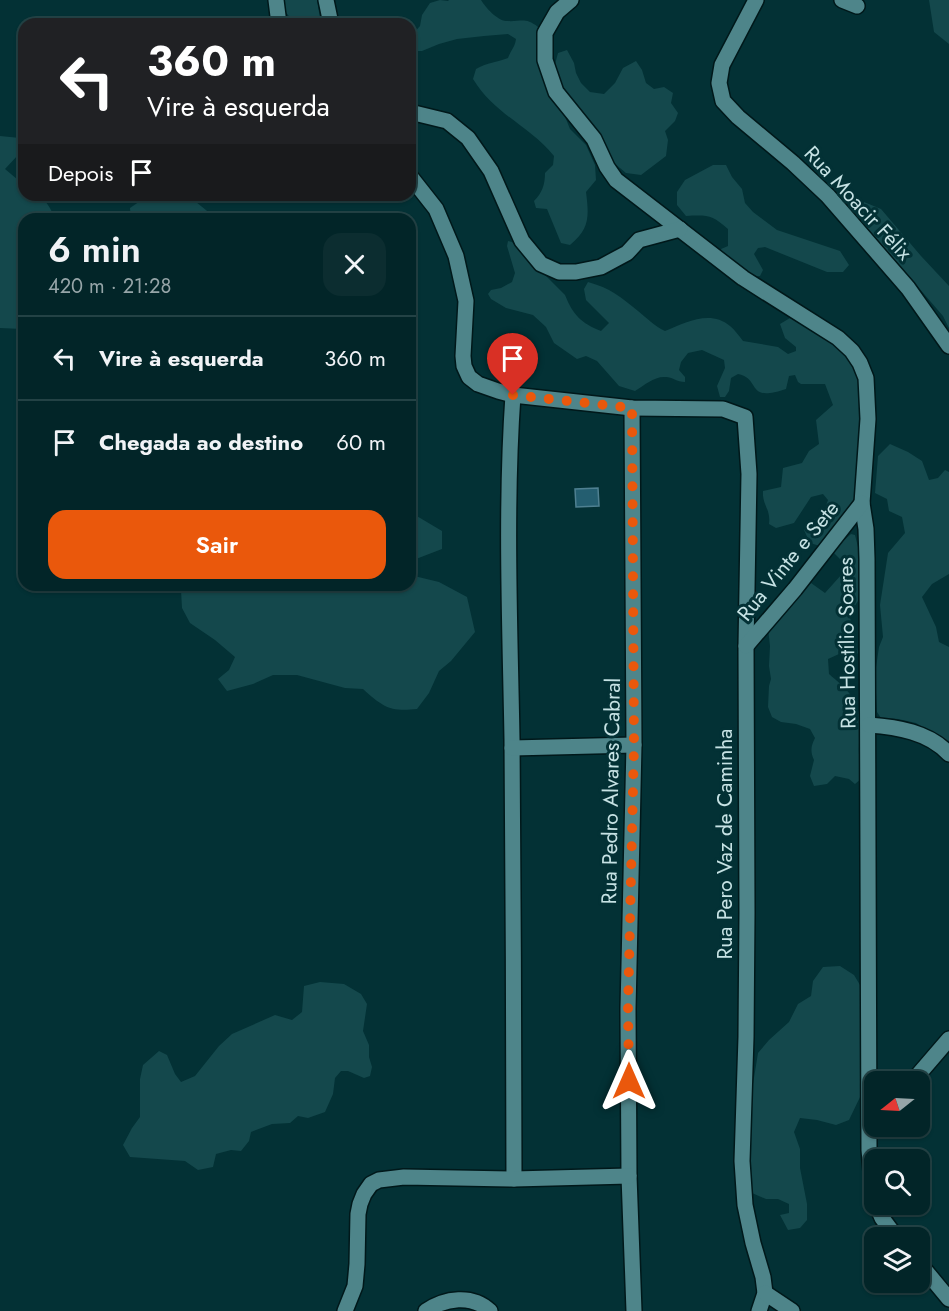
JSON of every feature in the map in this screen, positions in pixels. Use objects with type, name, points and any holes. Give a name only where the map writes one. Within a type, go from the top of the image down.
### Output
[{"type":"street","points":[[276,0],[278,18]]},
{"type":"street","points":[[326,0],[330,18]]},
{"type":"street","name":"Rua Hostílio Soares","points":[[571,0],[557,12],[545,33],[545,60],[556,92],[594,139],[610,173],[616,180],[744,278],[838,338],[852,351],[866,378],[868,419],[862,503],[867,559],[869,725],[869,1149]]},
{"type":"street","name":"Rua Moacir Félix","points":[[756,0],[722,65],[718,83],[723,101],[738,117],[794,163],[828,196],[909,288],[949,346]]},
{"type":"street","points":[[842,0],[857,6]]},
{"type":"street","points":[[416,113],[447,121],[468,138],[491,171],[522,241],[542,264],[560,272],[576,273],[601,267],[627,253],[639,240],[680,229]]},
{"type":"street","points":[[416,184],[436,209],[456,256],[466,301],[463,356],[469,377],[478,384],[513,395],[632,408]]},
{"type":"street","points":[[513,395],[510,436],[509,540],[514,1179]]},
{"type":"street","name":"Rua Pero Vaz de Caminha","points":[[632,408],[723,409],[746,417],[748,474],[746,1026],[742,1161],[745,1205],[765,1293]]},
{"type":"street","name":"Rua Pedro Alvares Cabral","points":[[632,408],[634,745],[628,1009],[629,1176],[634,1311]]},
{"type":"street","name":"Rua Vinte e Sete","points":[[746,646],[795,589],[862,503]]},
{"type":"street","points":[[869,725],[889,726],[923,735],[940,745],[949,754]]},
{"type":"street","points":[[512,748],[634,745]]},
{"type":"street","points":[[920,1071],[949,1039]]},
{"type":"street","points":[[345,1311],[355,1286],[360,1204],[371,1184],[379,1180],[404,1177],[514,1179],[629,1176]]},
{"type":"street","points":[[930,1276],[949,1299]]},
{"type":"street","points":[[759,1311],[765,1293],[792,1311]]},
{"type":"street","points":[[426,1311],[446,1301],[460,1299],[471,1300],[490,1311]]},
{"type":"shaded area","points":[[281,0],[317,0],[320,18],[290,18],[281,6]]},
{"type":"shaded area","points":[[440,0],[481,0],[492,13],[503,20],[526,21],[538,27],[537,52],[550,92],[564,114],[570,129],[586,145],[595,165],[596,180],[586,192],[587,222],[577,239],[570,245],[561,243],[547,209],[536,208],[534,201],[542,188],[545,173],[553,165],[554,156],[534,136],[492,102],[473,79],[476,69],[508,58],[516,39],[508,34],[457,39],[416,51],[416,31],[430,3]]},
{"type":"shaded area","points":[[929,0],[949,0],[949,44],[934,32]]},
{"type":"shaded area","points":[[567,50],[581,83],[590,92],[604,94],[615,83],[623,68],[636,61],[646,83],[654,89],[664,87],[673,93],[671,103],[678,113],[675,121],[665,131],[668,140],[666,156],[641,175],[626,173],[614,163],[598,131],[561,90],[554,68],[558,53]]},
{"type":"shaded area","points":[[0,136],[18,138],[18,155],[5,169],[18,180],[18,201],[44,201],[52,213],[18,213],[18,329],[0,328]]},
{"type":"shaded area","points":[[713,165],[726,165],[742,189],[745,203],[777,230],[840,251],[849,265],[843,272],[827,272],[765,247],[758,248],[754,254],[763,270],[760,276],[752,277],[722,256],[721,249],[728,246],[728,229],[709,217],[686,216],[677,205],[677,192],[685,180]]},
{"type":"shaded area","points":[[140,201],[186,201],[196,202],[210,213],[130,213],[130,208]]},
{"type":"shaded area","points":[[864,202],[881,209],[949,286],[949,328],[943,316],[868,229],[859,212]]},
{"type":"shaded area","points":[[508,241],[512,242],[565,295],[578,318],[601,331],[609,323],[586,300],[584,289],[588,282],[603,287],[626,301],[665,331],[689,321],[714,318],[730,326],[743,341],[778,347],[788,354],[796,351],[796,347],[785,338],[780,324],[790,318],[823,336],[846,355],[859,377],[861,428],[855,499],[820,546],[810,543],[804,530],[809,523],[823,514],[828,500],[823,494],[811,497],[794,523],[776,528],[769,524],[763,491],[781,487],[783,468],[802,463],[809,451],[819,444],[816,420],[833,405],[825,384],[801,384],[795,375],[789,376],[786,389],[765,393],[759,392],[750,380],[738,374],[731,378],[729,391],[725,397],[720,397],[717,386],[725,368],[724,360],[702,350],[688,353],[681,362],[679,370],[685,377],[685,382],[662,377],[650,381],[635,391],[619,386],[597,361],[586,356],[577,359],[554,343],[546,327],[533,315],[506,308],[491,299],[488,294],[491,290],[512,282],[515,273],[507,246]]},
{"type":"shaded area","points":[[890,444],[922,461],[929,480],[938,478],[945,470],[949,472],[949,574],[932,584],[922,597],[936,627],[939,642],[949,647],[949,743],[916,723],[881,718],[877,712],[875,674],[883,637],[880,605],[888,553],[905,533],[902,517],[889,511],[887,499],[875,493],[878,456]]},
{"type":"shaded area","points":[[416,516],[442,531],[442,549],[416,559]]},
{"type":"shaded area","points":[[851,534],[855,535],[861,559],[858,601],[849,615],[858,653],[849,660],[839,654],[828,659],[829,674],[850,694],[858,711],[862,778],[855,784],[849,779],[835,776],[827,784],[814,786],[810,776],[814,760],[812,749],[815,738],[810,729],[781,722],[772,717],[768,707],[771,679],[768,628],[811,583],[825,593],[842,574],[843,562],[832,551]]},
{"type":"shaded area","points":[[416,576],[439,582],[467,597],[475,632],[451,661],[439,671],[429,693],[417,709],[400,710],[387,707],[363,689],[345,688],[297,675],[273,675],[253,684],[227,691],[218,679],[229,670],[235,657],[190,623],[182,608],[181,591],[416,591]]},
{"type":"shaded area","points":[[840,966],[854,975],[863,990],[861,1095],[849,1120],[836,1125],[800,1118],[794,1132],[800,1149],[800,1168],[807,1204],[807,1220],[800,1228],[788,1230],[780,1215],[789,1213],[789,1204],[752,1193],[748,1165],[753,1084],[758,1053],[789,1022],[798,1004],[811,996],[813,981],[823,967]]},
{"type":"shaded area","points":[[320,982],[344,984],[361,994],[367,1004],[363,1031],[369,1045],[372,1067],[370,1076],[364,1078],[348,1071],[341,1071],[335,1078],[333,1094],[325,1112],[308,1118],[298,1116],[290,1123],[272,1124],[251,1132],[249,1141],[241,1151],[231,1150],[216,1154],[213,1167],[198,1170],[185,1161],[130,1157],[123,1145],[140,1117],[140,1079],[143,1065],[159,1051],[167,1055],[181,1082],[195,1076],[219,1046],[232,1034],[275,1015],[292,1020],[302,1012],[304,986]]},
{"type":"building","points":[[598,488],[599,506],[576,507],[575,489]]},
{"type":"route","points":[[513,395],[632,408],[634,745],[628,1009],[629,1081]]}]
